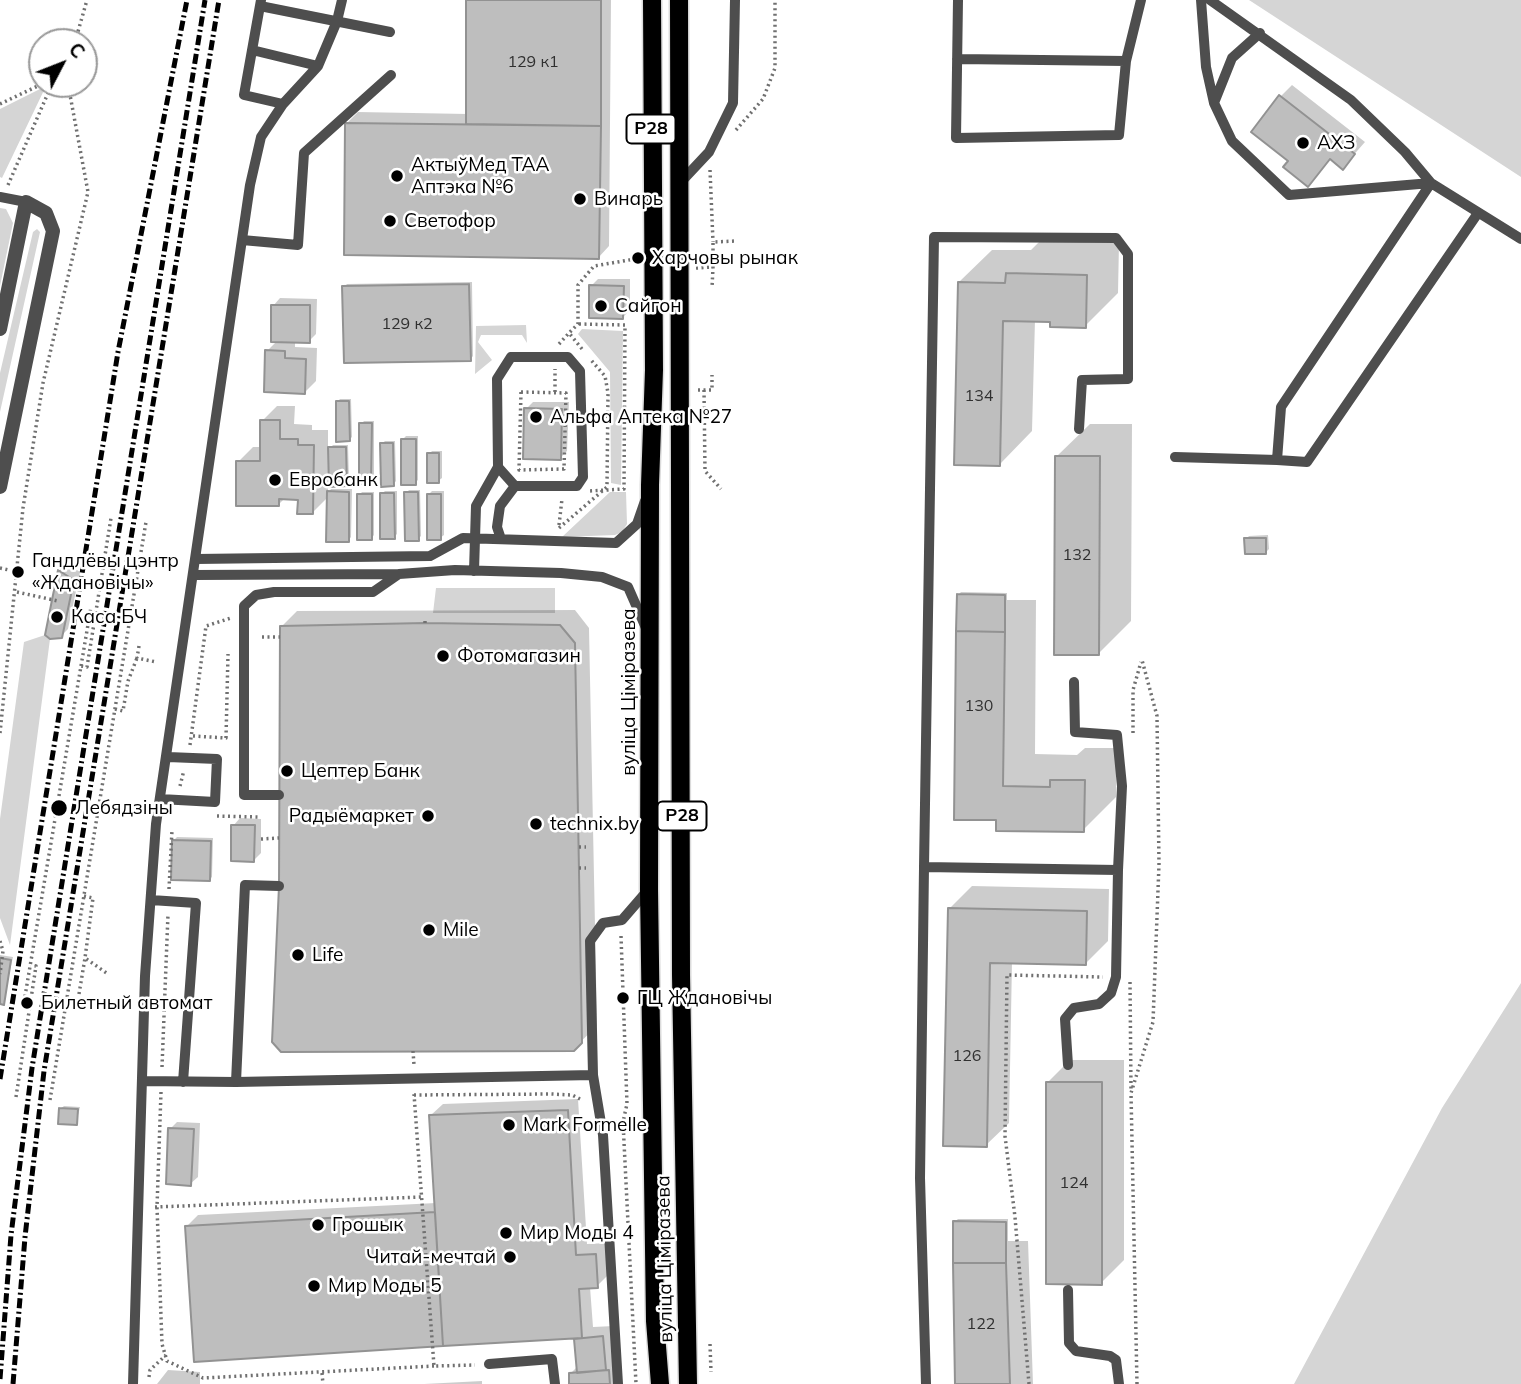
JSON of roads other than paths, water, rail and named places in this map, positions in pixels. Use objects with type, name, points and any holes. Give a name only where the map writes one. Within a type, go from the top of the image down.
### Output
[{"type":"main road","name":"вуліца Ціміразева","points":[[652,0],[654,370],[650,485],[649,889],[655,1321],[660,1384]]},
{"type":"main road","name":"вуліца Ціміразева","points":[[678,0],[681,975],[688,1384]]},
{"type":"street","points":[[0,329],[26,202],[46,213],[53,231],[0,487]]},
{"type":"lane","points":[[133,1384],[150,900],[160,799],[242,240],[261,137],[283,104],[318,66],[337,20],[342,0]]},
{"type":"lane","points":[[679,184],[709,152],[733,103],[735,0]]},
{"type":"lane","points":[[958,0],[956,138],[1119,135],[1126,61],[1141,0]]},
{"type":"lane","points":[[1201,0],[1206,67],[1214,103],[1232,141],[1289,195],[1431,183]]},
{"type":"lane","points":[[1210,0],[1351,100],[1405,152],[1431,183],[1521,239]]},
{"type":"lane","points":[[283,104],[244,95],[260,3],[390,32]]},
{"type":"lane","points":[[1214,103],[1232,58],[1259,33]]},
{"type":"lane","points":[[252,50],[318,66]]},
{"type":"lane","points":[[957,59],[1126,61]]},
{"type":"lane","points":[[242,240],[298,245],[304,153],[391,75]]},
{"type":"lane","points":[[1278,460],[1281,407],[1431,183]]},
{"type":"lane","points":[[2,198],[26,202]]},
{"type":"lane","points":[[1175,457],[1307,462],[1478,213]]},
{"type":"lane","points":[[926,1384],[920,1178],[934,237],[1116,238],[1128,254],[1128,379],[1082,380],[1079,429]]},
{"type":"lane","points":[[474,571],[476,506],[499,467],[497,379],[511,357],[568,356],[580,371],[583,477],[577,486],[515,486],[499,467]]},
{"type":"lane","points":[[196,559],[430,556],[463,538],[616,542],[637,524],[650,485]]},
{"type":"lane","points":[[501,539],[497,527],[500,506],[515,486]]},
{"type":"lane","points":[[193,575],[474,571],[561,573],[619,581],[628,587],[650,637]]},
{"type":"lane","points":[[279,795],[244,794],[244,606],[256,596],[274,592],[373,592],[400,574]]},
{"type":"lane","points":[[1068,1065],[1065,1019],[1074,1009],[1099,1004],[1111,993],[1116,977],[1122,786],[1117,735],[1075,732],[1074,682]]},
{"type":"lane","points":[[160,799],[215,802],[217,759],[168,757]]},
{"type":"lane","points":[[925,867],[1118,870]]},
{"type":"lane","points":[[236,1082],[245,885],[279,886]]},
{"type":"lane","points":[[618,1384],[603,1135],[593,1075],[590,941],[603,923],[622,920],[649,889]]},
{"type":"lane","points":[[150,900],[196,903],[183,1082]]},
{"type":"lane","points":[[142,1081],[236,1082],[593,1075]]},
{"type":"lane","points":[[1068,1290],[1069,1343],[1076,1351],[1110,1356],[1116,1360],[1119,1384]]},
{"type":"lane","points":[[489,1364],[552,1359],[555,1384]]},
{"type":"railway","points":[[0,1079],[118,352],[187,0]]},
{"type":"railway","points":[[0,1379],[11,1235],[32,1068],[205,0]]},
{"type":"railway","points":[[13,1384],[25,1237],[44,1071],[219,0]]},
{"type":"place","name":"АХЗ","points":[[1303,143]]},
{"type":"place","name":"АктыўМед ТАА Аптэка №6","points":[[397,176]]},
{"type":"place","name":"Винарь","points":[[580,199]]},
{"type":"place","name":"Светофор","points":[[390,221]]},
{"type":"place","name":"Харчовы рынак","points":[[638,258]]},
{"type":"place","name":"Сайгон","points":[[601,306]]},
{"type":"place","name":"Альфа Аптека №27","points":[[536,417]]},
{"type":"place","name":"Евробанк","points":[[275,480]]},
{"type":"place","name":"Гандлёвы цэнтр «Ждановічы»","points":[[18,572]]},
{"type":"place","name":"Каса БЧ","points":[[57,617]]},
{"type":"place","name":"Фотомагазин","points":[[443,656]]},
{"type":"place","name":"Цептер Банк","points":[[287,771]]},
{"type":"place","name":"Лебядзіны","points":[[59,808]]},
{"type":"place","name":"Радыёмаркет","points":[[428,816]]},
{"type":"place","name":"technix.by","points":[[536,824]]},
{"type":"place","name":"Mile","points":[[429,930]]},
{"type":"place","name":"Life","points":[[298,955]]},
{"type":"place","name":"ГЦ Ждановічы","points":[[623,998]]},
{"type":"place","name":"Билетный автомат","points":[[27,1003]]},
{"type":"place","name":"Mark Formelle","points":[[509,1125]]},
{"type":"place","name":"Грошык","points":[[318,1225]]},
{"type":"place","name":"Мир Моды 4","points":[[506,1233]]},
{"type":"place","name":"Читай-мечтай","points":[[510,1257]]},
{"type":"place","name":"Мир Моды 5","points":[[314,1286]]}]
